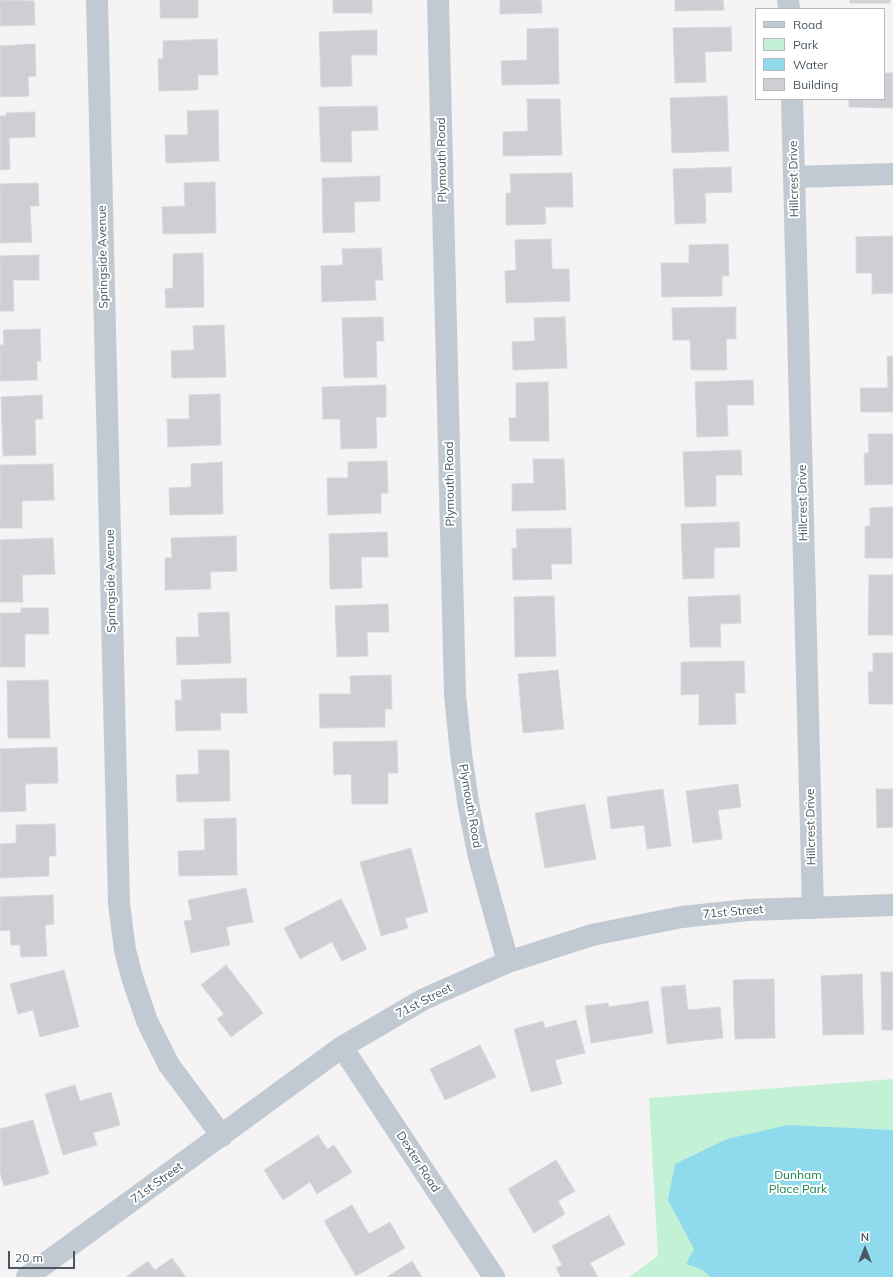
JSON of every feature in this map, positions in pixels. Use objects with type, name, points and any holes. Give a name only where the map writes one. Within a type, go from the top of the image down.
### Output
[{"type":"street","name":"Springside Avenue","points":[[97,0],[119,904],[125,950],[132,977],[147,1021],[169,1065],[222,1136]]},
{"type":"street","name":"Plymouth Road","points":[[438,0],[455,695],[461,754],[469,808],[479,857],[508,962]]},
{"type":"street","name":"Hillcrest Drive","points":[[792,100],[813,908]]},
{"type":"street","points":[[794,177],[893,174]]},
{"type":"street","name":"71st Street","points":[[27,1277],[342,1047],[424,999],[508,962],[585,937],[647,923],[748,910],[893,905]]},
{"type":"street","name":"Dexter Road","points":[[342,1047],[494,1277]]},
{"type":"green space","name":"Dunham Place Park","points":[[893,1079],[893,1277],[629,1277],[658,1256],[649,1098]]},
{"type":"water","name":"Dunham Place Park","points":[[788,1125],[893,1130],[893,1277],[710,1277],[703,1270],[686,1264],[694,1249],[668,1200],[675,1164],[727,1139]]},
{"type":"building","points":[[0,0],[34,1],[35,25],[0,26]]},
{"type":"building","points":[[160,0],[198,0],[198,18],[160,18]]},
{"type":"building","points":[[333,0],[372,0],[372,13],[333,13]]},
{"type":"building","points":[[500,0],[541,0],[542,13],[500,14]]},
{"type":"building","points":[[675,0],[723,0],[724,10],[675,11]]},
{"type":"building","points":[[850,0],[890,0],[890,3],[850,3]]},
{"type":"building","points":[[731,27],[732,51],[705,52],[706,82],[675,83],[673,28]]},
{"type":"building","points":[[558,28],[559,84],[502,85],[501,61],[527,60],[527,29]]},
{"type":"building","points":[[377,30],[377,55],[351,55],[352,86],[321,87],[319,32]]},
{"type":"building","points":[[217,39],[218,75],[198,75],[198,90],[159,91],[158,59],[163,59],[163,41]]},
{"type":"building","points":[[35,44],[36,76],[28,77],[29,96],[0,97],[0,46]]},
{"type":"building","points":[[885,73],[893,73],[893,108],[849,107],[849,100],[885,100]]},
{"type":"building","points":[[727,96],[729,151],[672,153],[670,98]]},
{"type":"building","points":[[527,99],[560,99],[562,155],[503,156],[503,132],[528,131]]},
{"type":"building","points":[[377,106],[378,130],[351,131],[352,162],[321,162],[319,107]]},
{"type":"building","points":[[218,110],[219,161],[166,163],[165,135],[188,135],[187,111]]},
{"type":"building","points":[[35,112],[35,137],[9,138],[10,169],[0,170],[0,116],[6,116],[6,113]]},
{"type":"building","points":[[731,167],[732,192],[705,193],[706,223],[675,224],[673,169]]},
{"type":"building","points":[[572,173],[573,207],[545,207],[546,224],[506,225],[506,193],[511,193],[510,174]]},
{"type":"building","points":[[380,176],[380,201],[354,202],[355,232],[323,233],[322,178]]},
{"type":"building","points":[[215,182],[216,233],[163,234],[162,207],[185,206],[184,183]]},
{"type":"building","points":[[38,183],[39,206],[30,206],[32,242],[0,243],[0,184]]},
{"type":"building","points":[[893,236],[893,293],[872,294],[872,273],[856,273],[856,237]]},
{"type":"building","points":[[551,239],[552,269],[569,269],[570,301],[506,303],[505,271],[516,270],[515,240]]},
{"type":"building","points":[[728,244],[729,276],[722,276],[722,296],[662,297],[661,263],[689,263],[689,245]]},
{"type":"building","points":[[381,248],[383,280],[375,280],[376,300],[322,302],[321,266],[343,265],[342,249]]},
{"type":"building","points":[[203,253],[204,307],[166,308],[165,289],[173,288],[173,254]]},
{"type":"building","points":[[39,255],[39,280],[13,280],[14,311],[0,311],[0,256]]},
{"type":"building","points":[[736,307],[736,339],[726,339],[727,370],[691,370],[690,340],[673,340],[672,308]]},
{"type":"building","points":[[383,317],[384,341],[376,341],[377,377],[344,378],[342,318]]},
{"type":"building","points":[[565,317],[567,368],[513,370],[512,342],[535,341],[534,318]]},
{"type":"building","points":[[224,325],[226,377],[172,378],[171,351],[194,350],[193,326]]},
{"type":"building","points":[[40,329],[41,361],[37,361],[37,380],[0,381],[0,345],[4,345],[3,330]]},
{"type":"building","points":[[893,356],[893,412],[861,412],[860,388],[888,388],[887,357]]},
{"type":"building","points":[[753,380],[754,405],[727,405],[728,436],[697,437],[695,382]]},
{"type":"building","points":[[548,382],[549,441],[510,441],[509,418],[516,418],[516,383]]},
{"type":"building","points":[[386,385],[386,417],[376,417],[377,448],[341,449],[340,419],[323,419],[322,387]]},
{"type":"building","points":[[220,394],[221,445],[168,447],[167,419],[189,419],[189,395]]},
{"type":"building","points":[[42,395],[43,419],[35,419],[36,455],[3,456],[1,397]]},
{"type":"building","points":[[868,434],[893,434],[893,484],[865,485],[864,453],[869,453]]},
{"type":"building","points":[[741,450],[742,475],[716,475],[716,506],[685,507],[683,452]]},
{"type":"building","points":[[533,459],[564,459],[566,510],[512,511],[512,484],[534,483]]},
{"type":"building","points":[[387,461],[388,493],[381,493],[381,513],[328,515],[327,478],[348,478],[348,462]]},
{"type":"building","points":[[222,462],[223,514],[170,515],[169,488],[191,487],[191,464]]},
{"type":"building","points":[[53,464],[54,500],[22,501],[22,528],[0,528],[0,465]]},
{"type":"building","points":[[893,507],[893,558],[865,558],[865,526],[870,526],[870,508]]},
{"type":"building","points":[[739,522],[740,547],[714,548],[714,578],[683,579],[681,524]]},
{"type":"building","points":[[571,528],[572,564],[551,564],[552,579],[513,580],[512,548],[517,548],[516,529]]},
{"type":"building","points":[[387,532],[388,557],[361,557],[362,588],[330,589],[329,534]]},
{"type":"building","points":[[236,536],[237,571],[210,572],[211,589],[165,590],[165,558],[172,558],[171,538]]},
{"type":"building","points":[[53,538],[55,574],[22,575],[23,602],[0,602],[0,540]]},
{"type":"building","points":[[869,575],[893,575],[893,635],[868,635]]},
{"type":"building","points":[[740,595],[741,623],[720,624],[721,647],[690,647],[688,597]]},
{"type":"building","points":[[554,596],[556,656],[515,657],[514,597]]},
{"type":"building","points":[[388,604],[389,632],[367,632],[368,656],[337,657],[335,606]]},
{"type":"building","points":[[21,608],[48,608],[49,634],[25,634],[25,667],[0,667],[0,613],[21,613]]},
{"type":"building","points":[[229,612],[231,663],[177,665],[176,637],[199,637],[198,613]]},
{"type":"building","points":[[873,653],[893,653],[893,704],[869,704],[868,672],[873,672]]},
{"type":"building","points":[[744,661],[745,693],[735,693],[736,724],[699,725],[699,694],[681,695],[681,662]]},
{"type":"building","points":[[558,670],[564,729],[523,733],[518,674]]},
{"type":"building","points":[[391,675],[392,709],[385,709],[385,727],[320,728],[319,694],[351,694],[350,676]]},
{"type":"building","points":[[246,678],[247,713],[220,713],[221,730],[176,731],[175,700],[182,700],[181,680]]},
{"type":"building","points":[[48,680],[50,738],[8,738],[7,681]]},
{"type":"building","points":[[397,741],[398,773],[388,773],[388,804],[352,804],[351,774],[334,775],[333,742]]},
{"type":"building","points":[[57,747],[58,783],[25,784],[26,811],[0,812],[0,749]]},
{"type":"building","points":[[198,750],[229,750],[230,801],[177,802],[176,775],[199,774]]},
{"type":"building","points":[[738,784],[741,807],[718,810],[722,839],[693,843],[686,791]]},
{"type":"building","points":[[663,789],[671,846],[647,849],[644,825],[611,829],[607,797]]},
{"type":"building","points":[[876,789],[893,789],[893,827],[877,828]]},
{"type":"building","points":[[585,804],[596,859],[545,868],[535,813]]},
{"type":"building","points":[[236,818],[237,875],[179,876],[178,851],[205,850],[204,819]]},
{"type":"building","points":[[55,824],[56,856],[49,856],[49,876],[0,878],[0,844],[16,843],[16,825]]},
{"type":"building","points":[[411,848],[428,912],[405,918],[408,928],[381,936],[360,862]]},
{"type":"building","points":[[246,888],[253,922],[226,927],[230,945],[191,953],[184,921],[192,920],[188,900]]},
{"type":"building","points":[[53,895],[54,924],[45,925],[47,956],[21,957],[20,945],[11,945],[10,930],[0,931],[0,897]]},
{"type":"building","points":[[341,899],[367,949],[342,961],[332,942],[300,959],[284,928]]},
{"type":"building","points":[[226,965],[263,1013],[231,1037],[217,1019],[224,1014],[201,985]]},
{"type":"building","points":[[64,970],[79,1027],[40,1037],[33,1010],[18,1014],[10,984]]},
{"type":"building","points":[[881,972],[893,972],[893,1030],[882,1030]]},
{"type":"building","points":[[862,974],[864,1034],[823,1035],[821,976]]},
{"type":"building","points":[[774,979],[775,1038],[735,1039],[733,980]]},
{"type":"building","points":[[685,985],[688,1010],[720,1007],[723,1038],[667,1044],[661,987]]},
{"type":"building","points":[[648,1001],[653,1033],[591,1043],[585,1006],[608,1003],[609,1007]]},
{"type":"building","points":[[576,1020],[585,1053],[555,1060],[562,1084],[531,1092],[514,1029],[543,1021],[545,1028]]},
{"type":"building","points":[[480,1045],[496,1077],[445,1100],[430,1069]]},
{"type":"building","points":[[75,1085],[80,1101],[111,1092],[120,1125],[93,1133],[97,1145],[63,1155],[45,1094]]},
{"type":"building","points":[[33,1120],[49,1174],[4,1186],[0,1172],[0,1129]]},
{"type":"building","points":[[318,1135],[327,1149],[334,1145],[352,1172],[317,1194],[310,1182],[283,1200],[264,1170]]},
{"type":"building","points":[[556,1160],[575,1191],[558,1201],[565,1214],[534,1233],[508,1189]]},
{"type":"building","points":[[352,1205],[369,1234],[390,1222],[405,1248],[356,1276],[324,1221]]},
{"type":"building","points":[[609,1215],[625,1244],[590,1263],[598,1277],[561,1277],[556,1268],[562,1265],[552,1246]]},
{"type":"building","points":[[172,1258],[186,1277],[126,1277],[148,1261],[155,1270]]},
{"type":"building","points":[[412,1261],[422,1277],[387,1277]]}]
